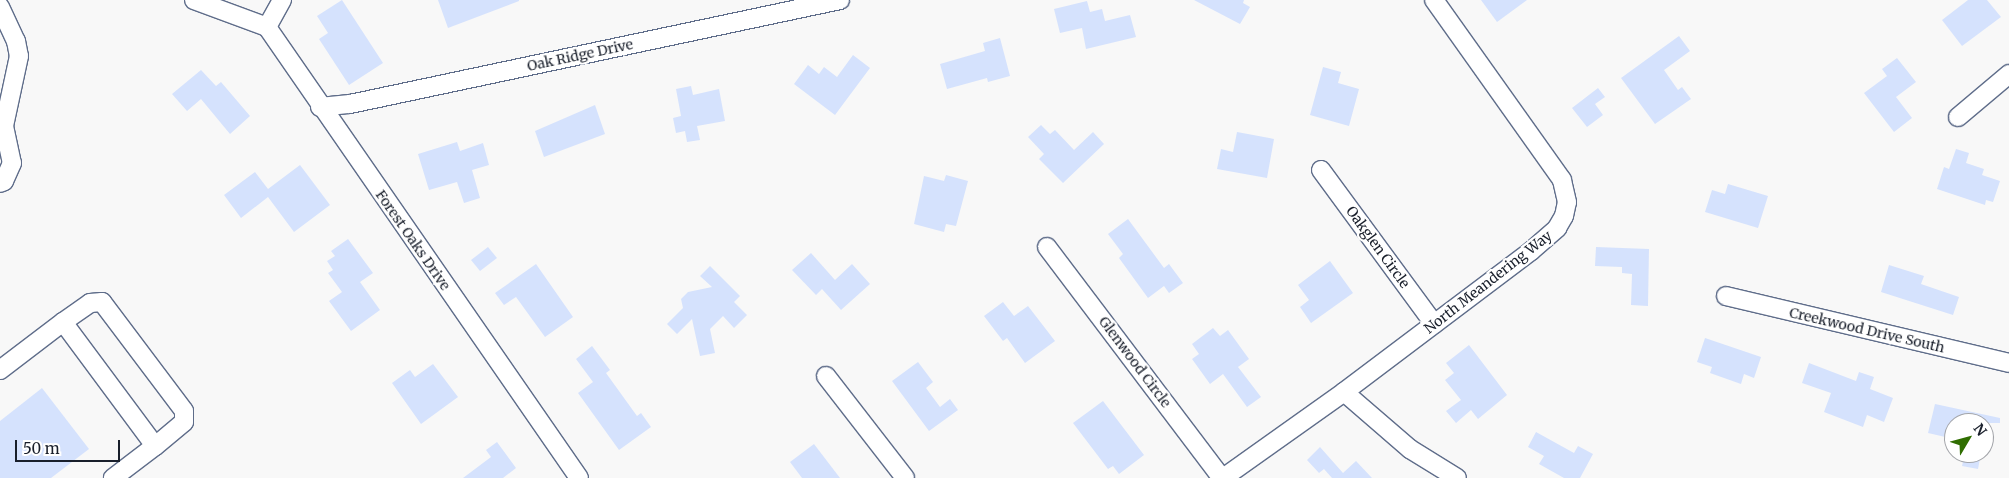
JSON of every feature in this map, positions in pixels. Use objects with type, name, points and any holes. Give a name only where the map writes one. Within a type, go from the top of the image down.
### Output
[{"type":"street","points":[[194,0],[267,27],[282,0]]},
{"type":"street","name":"Oak Ridge Drive","points":[[320,107],[350,104],[840,0]]},
{"type":"street","name":"North Meandering Way","points":[[1222,478],[1344,392],[1557,228],[1567,202],[1562,180],[1434,0]]},
{"type":"street","points":[[0,7],[16,41],[18,56],[4,126],[12,163],[4,181],[0,183]]},
{"type":"street","name":"Forest Oaks Drive","points":[[267,27],[320,107],[579,478]]},
{"type":"street","points":[[1958,117],[2009,74]]},
{"type":"street","name":"Oakglen Circle","points":[[1321,170],[1434,324]]},
{"type":"street","name":"Glenwood Circle","points":[[1048,247],[1222,478]]},
{"type":"street","name":"Creekwood Drive South","points":[[1726,296],[2009,363]]},
{"type":"street","points":[[0,370],[90,303],[102,302],[184,411],[184,422],[113,478]]},
{"type":"street","points":[[63,322],[155,446]]},
{"type":"street","points":[[826,376],[905,478]]},
{"type":"street","points":[[1344,392],[1410,450],[1456,478]]},
{"type":"building","points":[[342,0],[383,63],[349,85],[319,39],[328,33],[317,16]]},
{"type":"building","points":[[438,0],[519,0],[519,1],[448,28]]},
{"type":"building","points":[[1194,0],[1244,0],[1243,3],[1250,7],[1240,24]]},
{"type":"building","points":[[1481,0],[1527,0],[1497,22]]},
{"type":"building","points":[[1968,0],[1987,0],[2001,17],[1962,46],[1942,20]]},
{"type":"building","points":[[1087,1],[1090,12],[1102,9],[1105,21],[1130,15],[1136,37],[1086,49],[1082,28],[1060,33],[1054,9]]},
{"type":"building","points":[[1679,36],[1690,51],[1664,70],[1678,90],[1682,87],[1691,99],[1655,124],[1621,78]]},
{"type":"building","points":[[1000,38],[1010,76],[988,82],[987,78],[947,89],[940,64],[985,51],[983,43]]},
{"type":"building","points":[[853,55],[870,68],[835,115],[794,84],[808,65],[819,74],[824,67],[837,77]]},
{"type":"building","points":[[1897,58],[1916,82],[1896,97],[1912,118],[1894,132],[1864,93],[1887,76],[1882,69]]},
{"type":"building","points":[[1323,67],[1341,72],[1338,83],[1359,89],[1349,126],[1310,115]]},
{"type":"building","points":[[201,70],[216,86],[221,82],[250,116],[230,134],[201,99],[187,111],[172,94]]},
{"type":"building","points":[[691,86],[693,95],[719,89],[725,121],[697,126],[700,140],[687,142],[685,131],[676,133],[673,118],[681,116],[676,89]]},
{"type":"building","points":[[1598,88],[1605,97],[1595,104],[1603,115],[1587,127],[1572,108]]},
{"type":"building","points":[[595,105],[605,134],[544,157],[535,131]]},
{"type":"building","points":[[1041,125],[1050,134],[1055,130],[1074,150],[1093,132],[1104,144],[1063,183],[1039,159],[1044,154],[1028,137]]},
{"type":"building","points":[[1237,132],[1274,139],[1267,178],[1217,169],[1221,149],[1233,152]]},
{"type":"building","points":[[457,142],[460,151],[483,143],[489,165],[472,170],[480,198],[464,203],[457,182],[429,190],[418,154]]},
{"type":"building","points":[[1956,149],[1969,153],[1966,163],[1984,169],[1982,175],[2000,181],[1993,202],[1986,200],[1985,205],[1937,189],[1944,167],[1949,169]]},
{"type":"building","points":[[300,165],[330,205],[294,232],[268,197],[241,218],[224,195],[255,172],[268,189]]},
{"type":"building","points":[[946,175],[968,181],[956,226],[946,224],[944,232],[914,224],[924,176],[944,181]]},
{"type":"building","points":[[1728,184],[1768,196],[1758,228],[1705,212],[1712,190],[1725,194]]},
{"type":"building","points":[[1128,219],[1164,268],[1169,264],[1183,283],[1169,293],[1164,286],[1148,298],[1119,258],[1123,254],[1108,234]]},
{"type":"building","points":[[348,239],[373,273],[360,282],[380,310],[351,331],[329,301],[342,292],[328,273],[333,270],[327,261],[335,256],[331,251]]},
{"type":"building","points":[[488,247],[497,258],[480,271],[471,260]]},
{"type":"building","points":[[1596,247],[1649,249],[1648,306],[1631,305],[1632,274],[1622,273],[1622,267],[1595,266]]},
{"type":"building","points":[[811,253],[835,280],[852,264],[870,284],[841,310],[822,289],[816,295],[792,270]]},
{"type":"building","points":[[1330,261],[1353,293],[1311,323],[1300,307],[1309,300],[1298,285]]},
{"type":"building","points":[[536,264],[573,317],[545,337],[516,297],[504,305],[495,293]]},
{"type":"building","points":[[1889,265],[1924,276],[1921,284],[1959,297],[1953,315],[1881,292]]},
{"type":"building","points":[[710,266],[740,296],[734,302],[747,315],[734,328],[723,316],[710,329],[715,353],[700,356],[692,319],[677,334],[667,324],[683,308],[681,299],[688,292],[712,287],[700,276]]},
{"type":"building","points":[[1003,302],[1014,316],[1028,306],[1055,341],[1025,363],[1007,338],[1003,341],[984,316]]},
{"type":"building","points":[[1213,328],[1220,336],[1228,330],[1249,359],[1238,367],[1261,397],[1247,407],[1223,374],[1210,384],[1192,359],[1199,354],[1192,344]]},
{"type":"building","points":[[1705,338],[1761,357],[1754,378],[1744,374],[1741,384],[1710,373],[1712,367],[1697,362]]},
{"type":"building","points":[[1469,345],[1507,395],[1478,419],[1471,410],[1456,423],[1446,411],[1461,400],[1445,380],[1454,373],[1446,363]]},
{"type":"building","points":[[592,346],[610,370],[606,373],[637,416],[641,413],[651,427],[619,450],[578,393],[593,382],[576,359]]},
{"type":"building","points":[[918,362],[933,382],[926,388],[940,407],[950,399],[958,410],[929,431],[892,381]]},
{"type":"building","points":[[1809,363],[1856,381],[1859,372],[1874,377],[1870,389],[1893,398],[1884,422],[1867,415],[1863,427],[1824,412],[1831,393],[1802,383]]},
{"type":"building","points":[[433,364],[458,397],[421,424],[392,383],[410,370],[415,377]]},
{"type":"building","points":[[42,388],[89,449],[51,478],[0,478],[0,421]]},
{"type":"building","points":[[1103,401],[1144,455],[1119,474],[1113,466],[1108,469],[1073,423]]},
{"type":"building","points":[[1935,404],[1977,413],[1944,413],[1944,437],[1928,433]]},
{"type":"building","points":[[1994,417],[2000,418],[2000,423],[1994,423]]},
{"type":"building","points":[[1536,432],[1574,453],[1578,446],[1593,454],[1580,478],[1564,478],[1539,464],[1544,456],[1528,447]]},
{"type":"building","points":[[497,442],[516,468],[503,478],[463,478],[491,457],[486,450]]},
{"type":"building","points":[[814,444],[840,478],[802,478],[790,462]]},
{"type":"building","points":[[1320,447],[1343,473],[1356,461],[1372,478],[1332,478],[1324,469],[1319,473],[1307,460]]},
{"type":"building","points":[[1963,463],[1979,463],[1978,469],[1962,466]]}]
